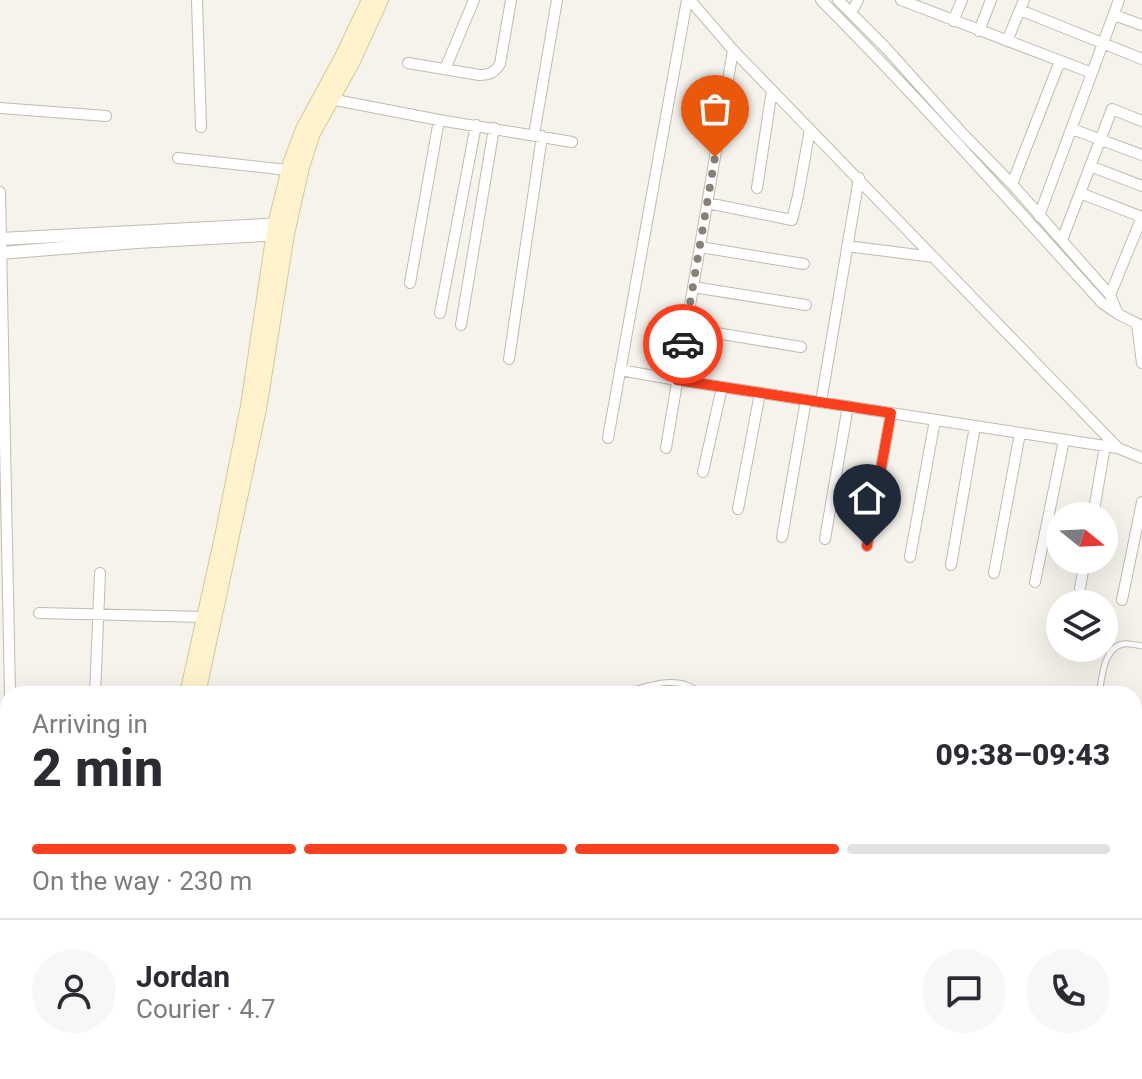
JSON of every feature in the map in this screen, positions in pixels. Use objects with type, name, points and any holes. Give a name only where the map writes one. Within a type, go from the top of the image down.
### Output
[{"type":"main road","points":[[200,686],[259,409],[288,170],[303,129],[369,0]]},
{"type":"main road","points":[[189,686],[222,537],[281,229],[313,133],[353,61],[381,0]]},
{"type":"street","points":[[197,0],[201,127]]},
{"type":"street","points":[[445,69],[474,0]]},
{"type":"street","points":[[408,63],[479,75],[496,71],[500,64],[511,0]]},
{"type":"street","points":[[509,359],[557,0]]},
{"type":"street","points":[[688,0],[1118,448]]},
{"type":"street","points":[[608,438],[688,0]]},
{"type":"street","points":[[821,0],[1102,303],[1139,325],[1142,363]]},
{"type":"street","points":[[838,0],[1062,240],[1110,295],[1118,314]]},
{"type":"street","points":[[851,13],[858,0]]},
{"type":"street","points":[[901,0],[1092,73]]},
{"type":"street","points":[[953,21],[962,0]]},
{"type":"street","points":[[979,31],[991,0]]},
{"type":"street","points":[[1039,216],[1119,0]]},
{"type":"street","points":[[1007,41],[1022,5],[1142,59]]},
{"type":"street","points":[[1114,15],[1142,25]]},
{"type":"street","points":[[666,448],[733,50]]},
{"type":"street","points":[[1012,184],[1060,61]]},
{"type":"street","points":[[757,188],[772,90]]},
{"type":"street","points":[[330,99],[572,142]]},
{"type":"street","points":[[0,108],[106,116]]},
{"type":"street","points":[[1062,240],[1112,109],[1142,121]]},
{"type":"street","points":[[410,283],[439,120]]},
{"type":"street","points":[[440,313],[476,125]]},
{"type":"street","points":[[461,325],[494,128]]},
{"type":"street","points":[[707,203],[792,220],[810,129]]},
{"type":"street","points":[[1072,129],[1142,155]]},
{"type":"street","points":[[178,158],[288,170]]},
{"type":"street","points":[[1090,166],[1142,186]]},
{"type":"street","points":[[821,402],[859,178]]},
{"type":"street","points":[[0,192],[3,548],[10,686]]},
{"type":"street","points":[[1080,193],[1142,217],[1110,295]]},
{"type":"street","points":[[0,239],[248,225],[281,229]]},
{"type":"street","points":[[1,253],[281,229]]},
{"type":"street","points":[[847,246],[933,257]]},
{"type":"street","points":[[700,247],[804,264]]},
{"type":"street","points":[[693,287],[806,305]]},
{"type":"street","points":[[686,328],[801,347]]},
{"type":"street","points":[[620,370],[1118,448],[1142,458]]},
{"type":"street","points":[[703,472],[722,387]]},
{"type":"street","points":[[738,509],[760,393]]},
{"type":"street","points":[[782,537],[806,400]]},
{"type":"street","points":[[825,539],[848,406]]},
{"type":"street","points":[[867,546],[891,413]]},
{"type":"street","points":[[910,557],[935,420]]},
{"type":"street","points":[[951,565],[975,426]]},
{"type":"street","points":[[994,573],[1020,433]]},
{"type":"street","points":[[1035,582],[1064,440]]},
{"type":"street","points":[[1095,502],[1105,446]]},
{"type":"street","points":[[1122,600],[1142,502]]},
{"type":"street","points":[[95,686],[100,573]]},
{"type":"street","points":[[1080,588],[1082,574]]},
{"type":"street","points":[[39,613],[204,617]]},
{"type":"lane","points":[[1101,686],[1107,657],[1115,648],[1124,644],[1142,646]]},
{"type":"lane","points":[[652,686],[668,682],[690,686]]},
{"type":"way so far","points":[[683,344],[715,157]]},
{"type":"route","points":[[683,344],[677,380],[891,413],[867,546]]}]
